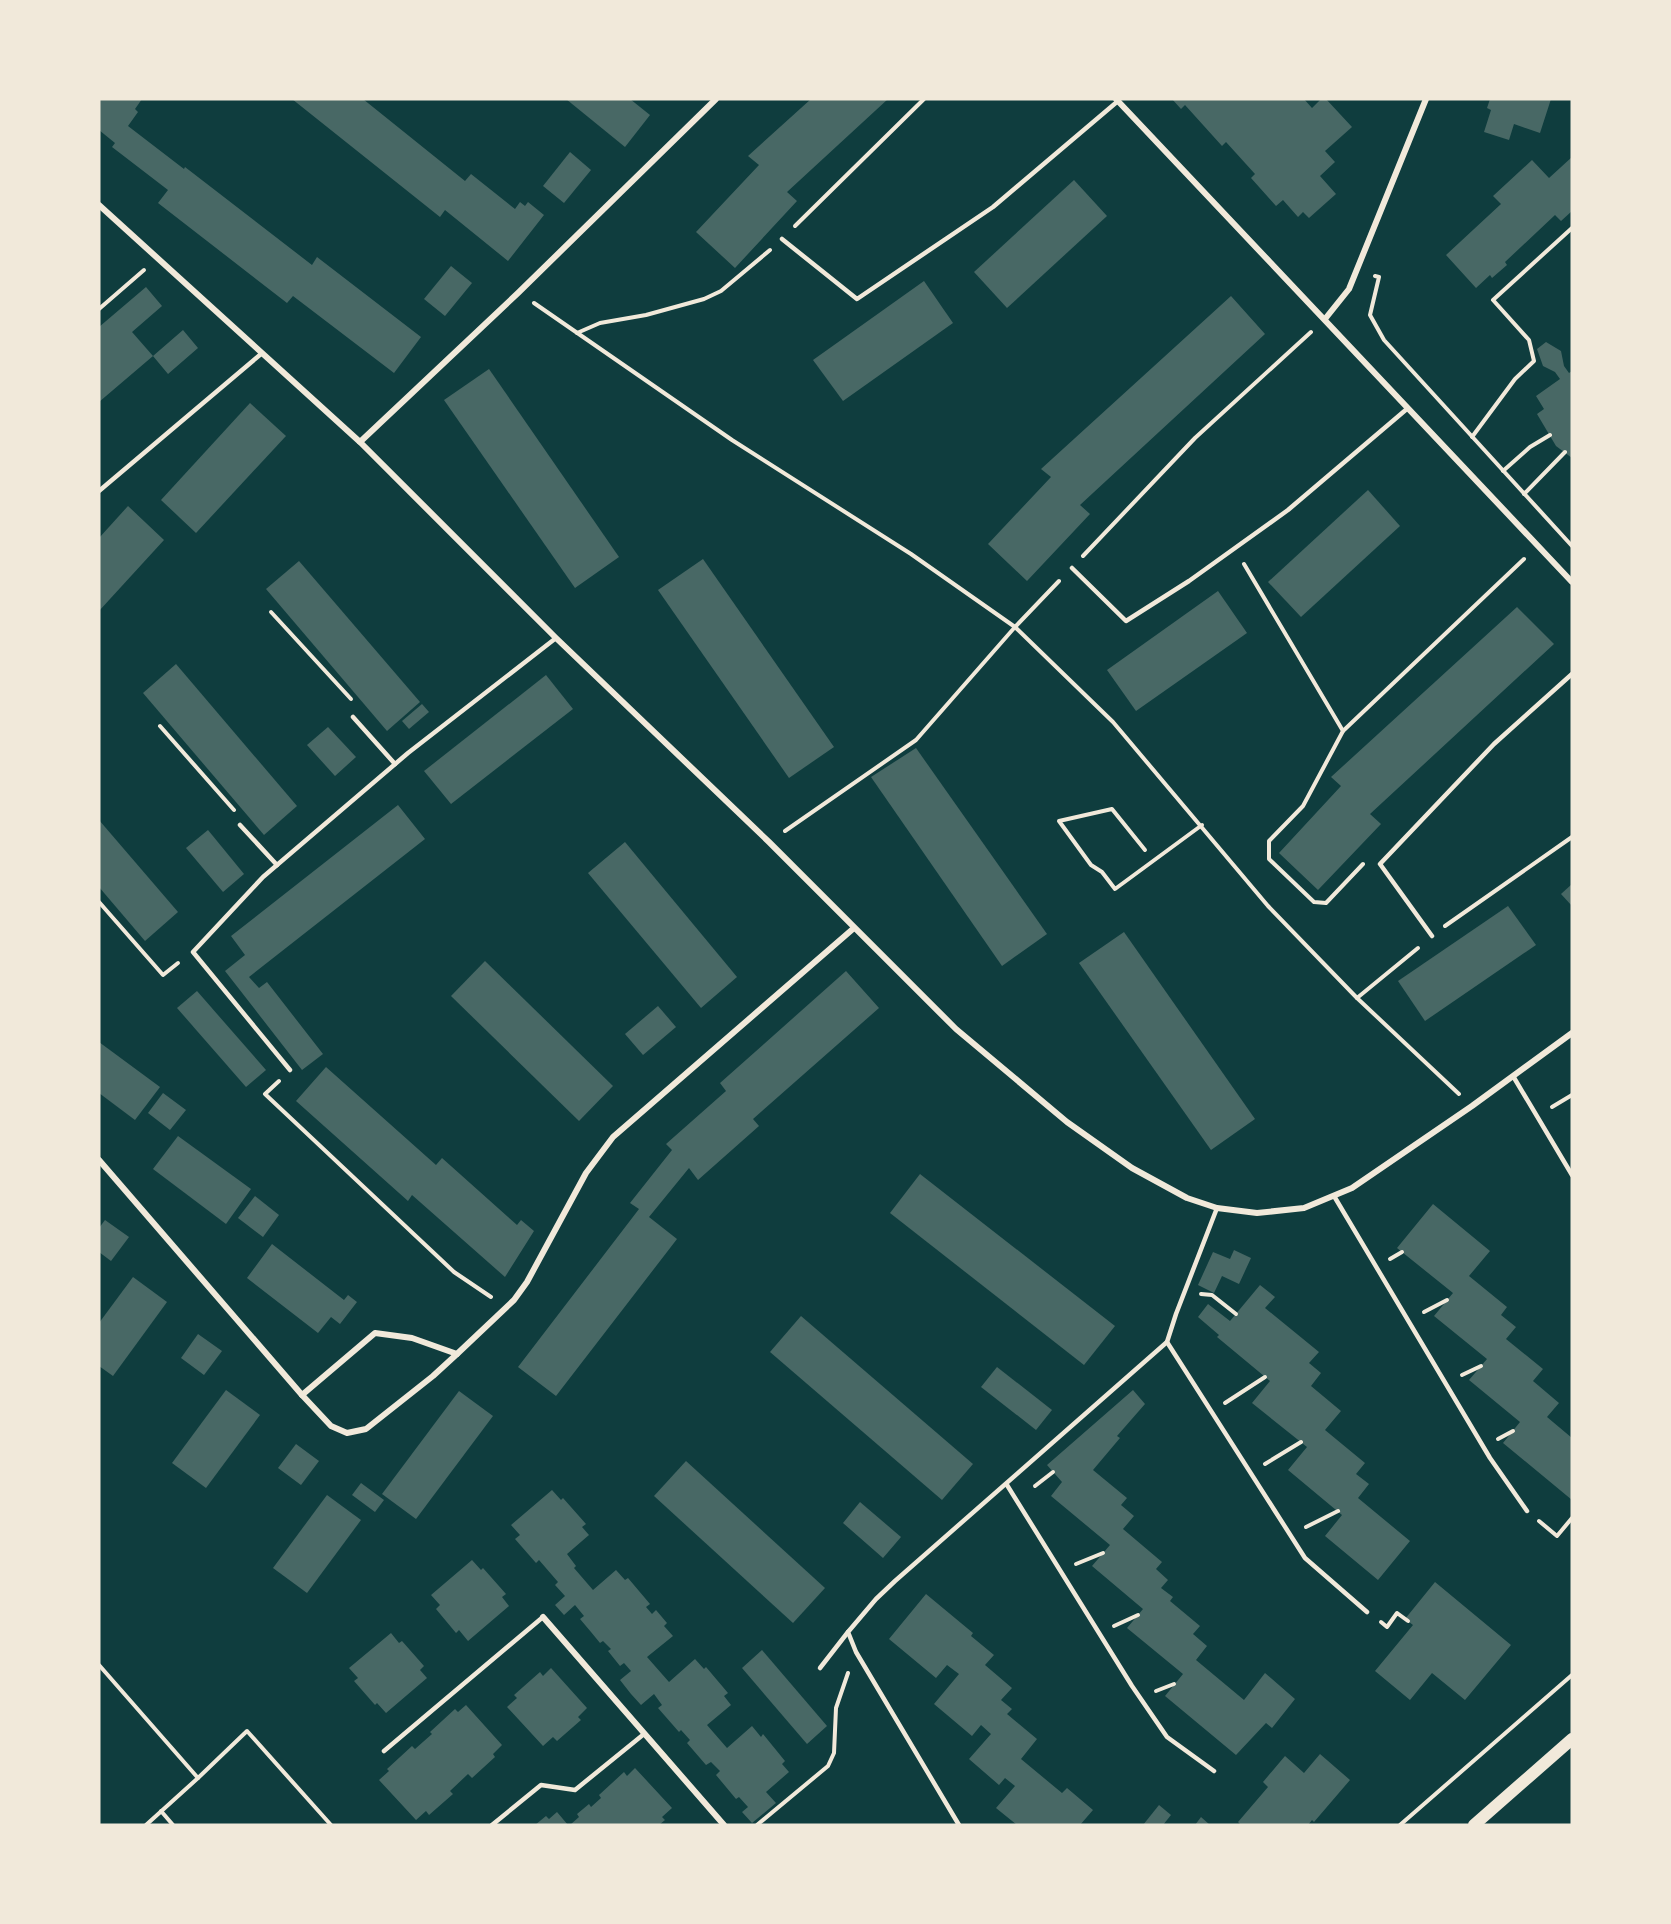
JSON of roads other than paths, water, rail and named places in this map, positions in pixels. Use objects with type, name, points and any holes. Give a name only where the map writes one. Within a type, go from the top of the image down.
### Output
[{"type":"main road","points":[[1474,1825],[1572,1739]]},
{"type":"street","points":[[360,442],[518,293],[716,99]]},
{"type":"street","points":[[1325,319],[1349,289],[1426,99]]},
{"type":"street","points":[[1117,100],[1572,582]]},
{"type":"street","points":[[99,205],[360,442],[556,638],[769,842],[956,1029],[1067,1122],[1132,1168],[1187,1198],[1218,1208],[1257,1213],[1304,1208],[1352,1188],[1472,1106],[1572,1033]]},
{"type":"street","points":[[99,1160],[331,1426],[347,1433],[366,1429],[433,1376],[514,1300],[586,1173],[613,1137],[854,928]]},
{"type":"street","points":[[302,1395],[375,1333],[412,1338],[457,1354]]},
{"type":"street","points":[[543,1617],[724,1825]]},
{"type":"lane","points":[[782,239],[857,299],[993,207],[1117,100]]},
{"type":"lane","points":[[99,491],[261,354]]},
{"type":"lane","points":[[1072,568],[1126,621],[1189,581],[1288,510],[1408,408]]},
{"type":"lane","points":[[290,1070],[194,952],[263,877],[395,764],[556,638]]},
{"type":"lane","points":[[1432,936],[1380,864],[1494,744],[1572,674]]},
{"type":"lane","points":[[353,717],[395,764]]},
{"type":"lane","points":[[240,825],[277,865]]},
{"type":"lane","points":[[1513,1076],[1572,1175]]},
{"type":"lane","points":[[1334,1196],[1490,1458],[1527,1511]]},
{"type":"lane","points":[[820,1668],[876,1599],[895,1581],[1007,1485],[1167,1342],[1218,1208]]},
{"type":"lane","points":[[1167,1342],[1305,1558],[1367,1612]]},
{"type":"lane","points":[[1007,1485],[1132,1686],[1167,1737],[1214,1771]]},
{"type":"lane","points":[[384,1751],[543,1617]]},
{"type":"lane","points":[[848,1632],[856,1652],[959,1825]]},
{"type":"lane","points":[[492,1825],[541,1785],[574,1790],[645,1734]]}]
